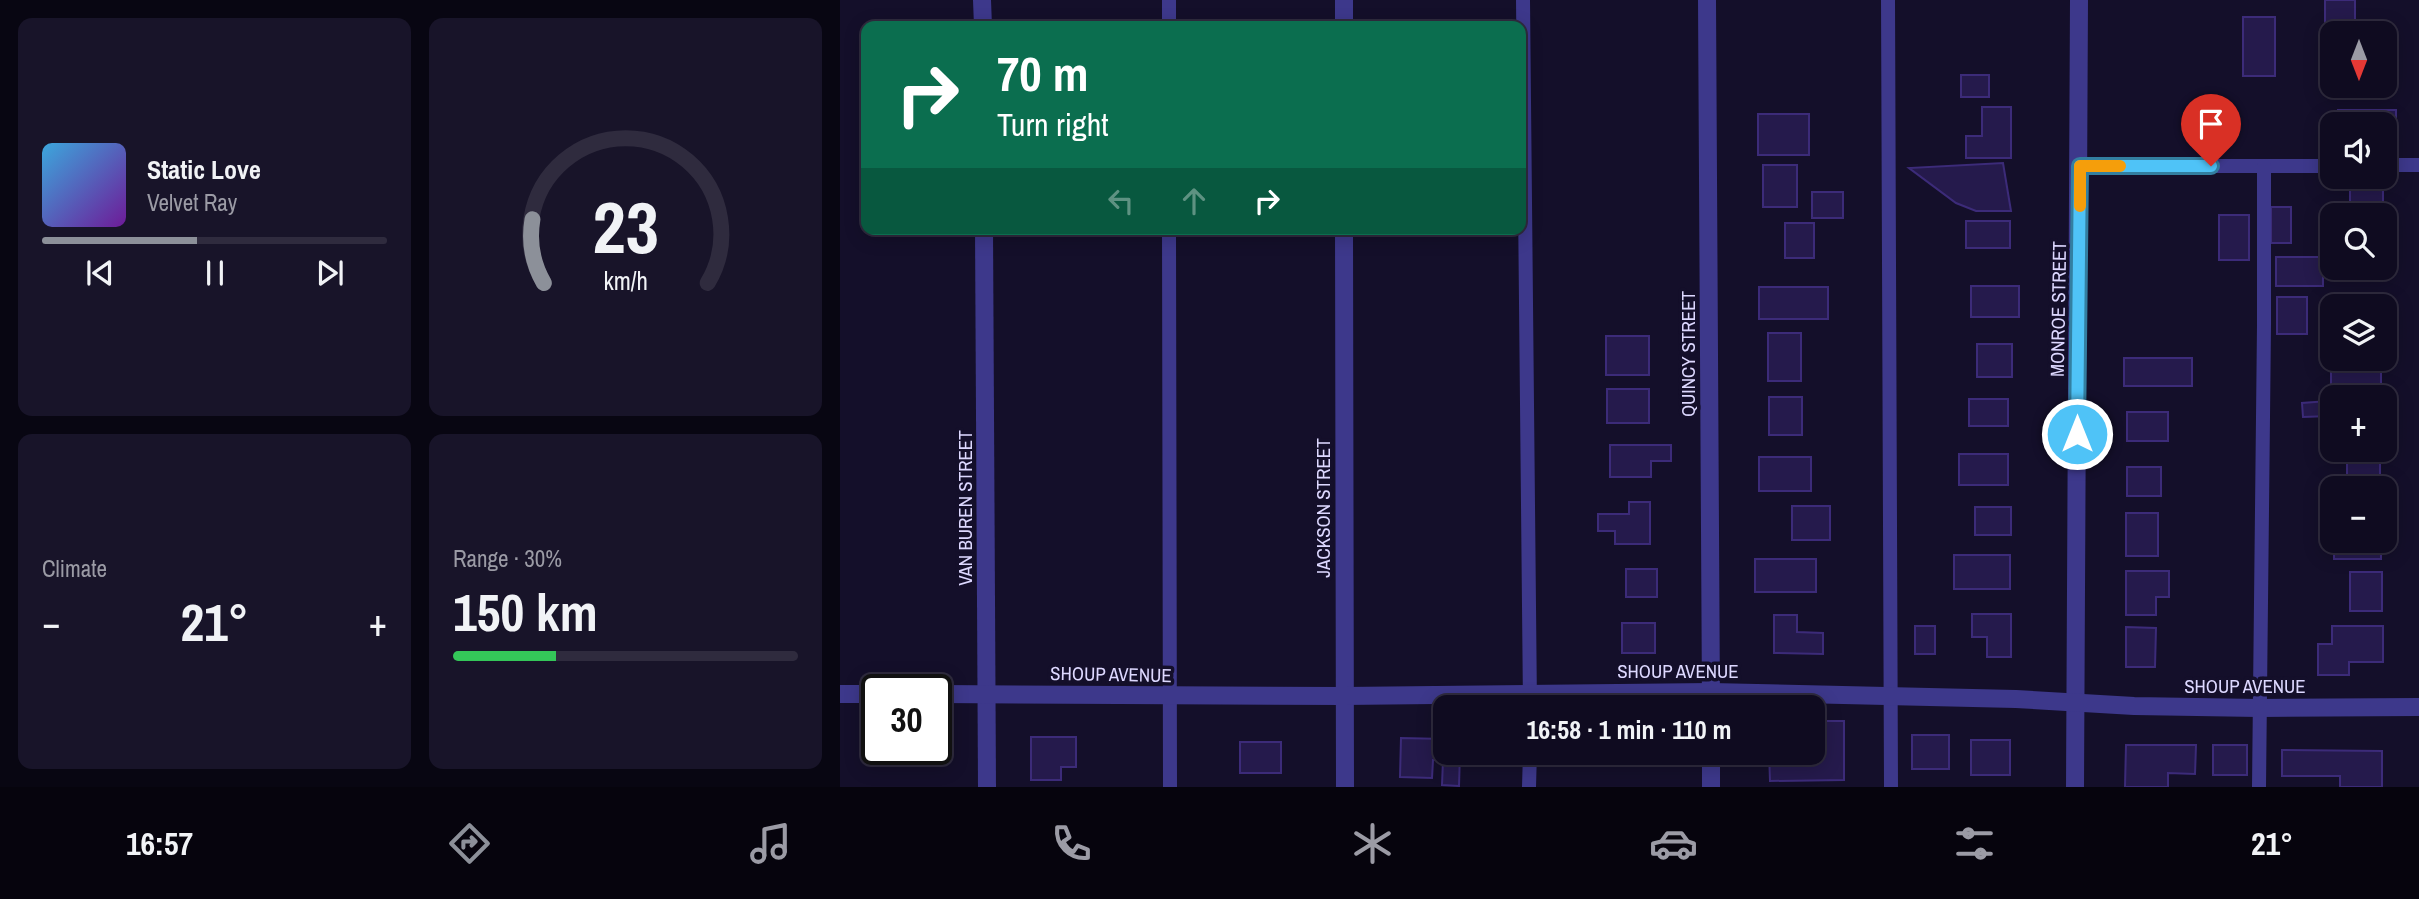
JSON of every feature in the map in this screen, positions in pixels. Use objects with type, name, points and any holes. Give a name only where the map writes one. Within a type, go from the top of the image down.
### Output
[{"type":"street","points":[[982,0],[982,21]]},
{"type":"street","points":[[1344,0],[1344,21]]},
{"type":"street","name":"QUINCY STREET","points":[[1707,0],[1711,695]]},
{"type":"street","name":"MONROE STREET","points":[[2075,787],[2080,0]]},
{"type":"street","name":"VAN BUREN STREET","points":[[984,235],[987,787]]},
{"type":"street","name":"JACKSON STREET","points":[[1344,235],[1345,787]]},
{"type":"street","points":[[840,695],[861,694]]},
{"type":"street","name":"SHOUP AVENUE","points":[[952,694],[1433,698]]},
{"type":"street","name":"SHOUP AVENUE","points":[[1825,696],[1891,695],[2259,708],[2419,707]]},
{"type":"street","points":[[1711,765],[1711,787]]},
{"type":"lane","points":[[1168,0],[1169,21]]},
{"type":"lane","points":[[1523,0],[1523,21]]},
{"type":"lane","points":[[1888,0],[1891,787]]},
{"type":"lane","points":[[2397,165],[2419,165]]},
{"type":"lane","points":[[2080,166],[2320,166]]},
{"type":"lane","points":[[2259,787],[2264,166]]},
{"type":"lane","points":[[1169,235],[1170,787]]},
{"type":"lane","points":[[1525,235],[1530,695]]},
{"type":"lane","points":[[1529,787],[1530,765]]},
{"type":"building","points":[[2325,0],[2355,0],[2355,21],[2325,21]]},
{"type":"building","points":[[2243,17],[2275,17],[2275,76],[2243,76]]},
{"type":"building","points":[[1961,75],[1989,75],[1989,97],[1961,97]]},
{"type":"building","points":[[1982,107],[2011,107],[2011,158],[1966,158],[1966,136],[1982,136]]},
{"type":"building","points":[[2338,110],[2396,110],[2396,112]]},
{"type":"building","points":[[1758,114],[1809,114],[1809,155],[1758,155]]},
{"type":"building","points":[[2003,163],[2011,211],[1976,211],[1956,203],[1909,168]]},
{"type":"building","points":[[1763,165],[1797,165],[1797,207],[1763,207]]},
{"type":"building","points":[[2350,189],[2383,189],[2383,203],[2350,203]]},
{"type":"building","points":[[1812,192],[1843,192],[1843,218],[1812,218]]},
{"type":"building","points":[[2271,207],[2291,207],[2291,243],[2271,243]]},
{"type":"building","points":[[2219,215],[2249,215],[2249,260],[2219,260]]},
{"type":"building","points":[[1966,221],[2010,221],[2010,248],[1966,248]]},
{"type":"building","points":[[1785,223],[1814,223],[1814,258],[1785,258]]},
{"type":"building","points":[[2276,257],[2320,257],[2320,280],[2323,280],[2323,286],[2276,286]]},
{"type":"building","points":[[1971,286],[2019,286],[2019,317],[1971,317]]},
{"type":"building","points":[[1759,287],[1828,287],[1828,319],[1759,319]]},
{"type":"building","points":[[2277,297],[2307,297],[2307,334],[2277,334]]},
{"type":"building","points":[[1768,333],[1801,333],[1801,381],[1768,381]]},
{"type":"building","points":[[1606,336],[1649,336],[1649,375],[1606,375]]},
{"type":"building","points":[[1977,344],[2012,344],[2012,377],[1977,377]]},
{"type":"building","points":[[2124,358],[2192,358],[2192,386],[2124,386]]},
{"type":"building","points":[[2331,371],[2381,371],[2381,385],[2331,385]]},
{"type":"building","points":[[1607,389],[1649,389],[1649,423],[1607,423]]},
{"type":"building","points":[[1769,397],[1802,397],[1802,435],[1769,435]]},
{"type":"building","points":[[1969,399],[2008,399],[2008,426],[1969,426]]},
{"type":"building","points":[[2320,402],[2320,416],[2303,417],[2302,403]]},
{"type":"building","points":[[2127,412],[2168,412],[2168,441],[2127,441]]},
{"type":"building","points":[[1610,445],[1671,445],[1671,461],[1651,461],[1651,477],[1610,477]]},
{"type":"building","points":[[1959,454],[2008,454],[2008,485],[1959,485]]},
{"type":"building","points":[[1759,457],[1811,457],[1811,491],[1759,491]]},
{"type":"building","points":[[2347,463],[2380,463],[2380,476],[2347,476]]},
{"type":"building","points":[[2127,467],[2161,467],[2161,496],[2127,496]]},
{"type":"building","points":[[1629,502],[1650,502],[1650,544],[1615,544],[1615,531],[1598,531],[1598,514],[1629,514]]},
{"type":"building","points":[[1792,506],[1830,506],[1830,540],[1792,540]]},
{"type":"building","points":[[1975,507],[2011,507],[2011,535],[1975,535]]},
{"type":"building","points":[[2126,513],[2158,513],[2158,556],[2126,556]]},
{"type":"building","points":[[2334,553],[2381,553],[2381,559],[2334,559]]},
{"type":"building","points":[[1954,555],[2010,555],[2010,589],[1954,589]]},
{"type":"building","points":[[1755,559],[1816,559],[1816,592],[1755,592]]},
{"type":"building","points":[[1626,569],[1657,569],[1657,597],[1626,597]]},
{"type":"building","points":[[2126,571],[2169,571],[2169,597],[2156,597],[2156,615],[2126,615]]},
{"type":"building","points":[[2350,572],[2382,572],[2382,611],[2350,611]]},
{"type":"building","points":[[1972,614],[2011,614],[2011,657],[1987,657],[1987,637],[1972,637]]},
{"type":"building","points":[[1774,615],[1797,615],[1797,632],[1823,633],[1823,654],[1774,653]]},
{"type":"building","points":[[1622,623],[1655,623],[1655,653],[1622,653]]},
{"type":"building","points":[[1915,626],[1935,626],[1935,654],[1915,654]]},
{"type":"building","points":[[2332,626],[2383,626],[2383,662],[2349,662],[2349,675],[2318,675],[2318,644],[2332,644]]},
{"type":"building","points":[[2126,627],[2156,628],[2155,667],[2126,667]]},
{"type":"building","points":[[1825,721],[1844,721],[1844,780],[1770,781],[1769,765],[1825,765]]},
{"type":"building","points":[[1912,735],[1949,735],[1949,769],[1912,769]]},
{"type":"building","points":[[1031,737],[1076,737],[1076,767],[1061,767],[1061,780],[1031,780]]},
{"type":"building","points":[[1401,738],[1433,739],[1432,778],[1400,777]]},
{"type":"building","points":[[1971,740],[2010,740],[2010,775],[1971,775]]},
{"type":"building","points":[[1240,742],[1281,742],[1281,773],[1240,773]]},
{"type":"building","points":[[2126,745],[2196,745],[2195,774],[2168,773],[2168,787],[2125,787]]},
{"type":"building","points":[[2213,745],[2247,745],[2247,775],[2213,775]]},
{"type":"building","points":[[2282,750],[2382,751],[2382,787],[2340,787],[2340,776],[2282,776]]},
{"type":"building","points":[[1443,765],[1460,765],[1459,786],[1442,785]]},
{"type":"slow traffic","points":[[2080,206],[2080,166],[2120,166]]},
{"type":"route","points":[[2077,434],[2080,166],[2211,166]]}]
